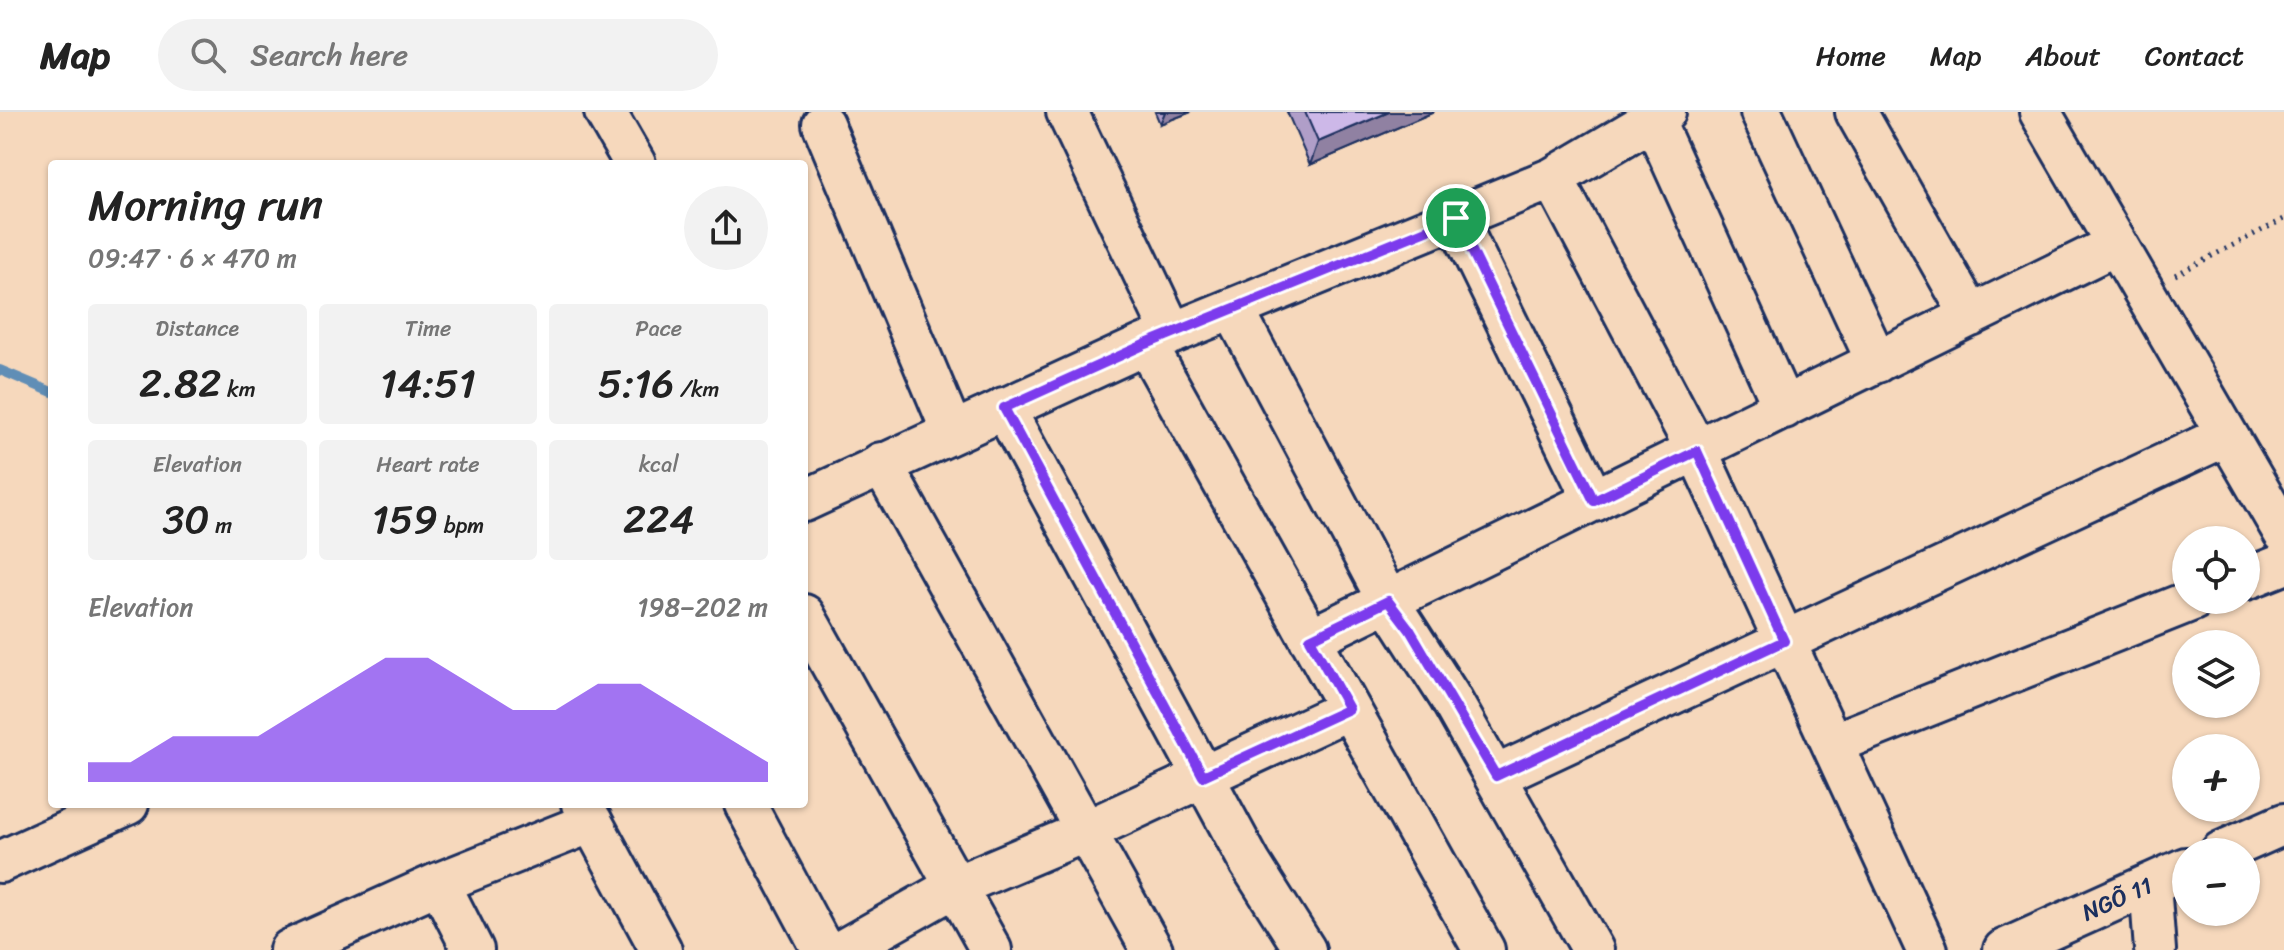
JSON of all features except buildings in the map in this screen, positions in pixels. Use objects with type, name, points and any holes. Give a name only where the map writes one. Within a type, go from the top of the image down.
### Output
[{"type":"street","points":[[605,112],[633,160]]},
{"type":"street","points":[[1067,112],[1159,338],[1310,639],[1484,950]]},
{"type":"street","points":[[1761,112],[1877,362]]},
{"type":"street","points":[[1856,112],[1971,316]]},
{"type":"street","points":[[2040,112],[2225,436],[2281,523]]},
{"type":"street","points":[[809,487],[881,463],[1159,338],[1553,178],[1659,116],[1784,408]]},
{"type":"street","points":[[823,124],[952,431]]},
{"type":"street","points":[[1553,178],[1697,451],[1927,950]]},
{"type":"street","points":[[1456,218],[1594,501]]},
{"type":"street","points":[[1310,639],[2115,245]]},
{"type":"street","points":[[1233,309],[1388,601],[1410,630],[1496,776],[1593,950]]},
{"type":"street","points":[[1004,408],[1250,863],[1305,950]]},
{"type":"street","points":[[1496,776],[2225,436]]},
{"type":"street","points":[[881,463],[1152,950]]},
{"type":"street","points":[[2260,573],[2284,564]]},
{"type":"street","points":[[1832,744],[2172,608]]},
{"type":"street","points":[[808,622],[991,950]]},
{"type":"street","points":[[843,950],[956,886],[1084,832],[1349,709]]},
{"type":"street","points":[[0,862],[119,808]]},
{"type":"street","points":[[747,808],[823,950]]},
{"type":"street","points":[[290,950],[587,813],[661,950]]},
{"type":"street","points":[[2252,838],[2284,824]]},
{"type":"street","name":"NGÕ 11","points":[[2004,950],[2172,874]]},
{"type":"street","points":[[439,883],[473,950]]},
{"type":"street","points":[[2150,884],[2155,950]]},
{"type":"path","points":[[2143,293],[2284,219]]},
{"type":"waterway","points":[[0,370],[48,390]]},
{"type":"route","points":[[1456,218],[1594,501],[1697,451],[1784,641],[1496,776],[1410,630],[1388,601],[1310,639],[1349,709],[1203,776],[1004,408],[1146,344],[1456,218]]}]
